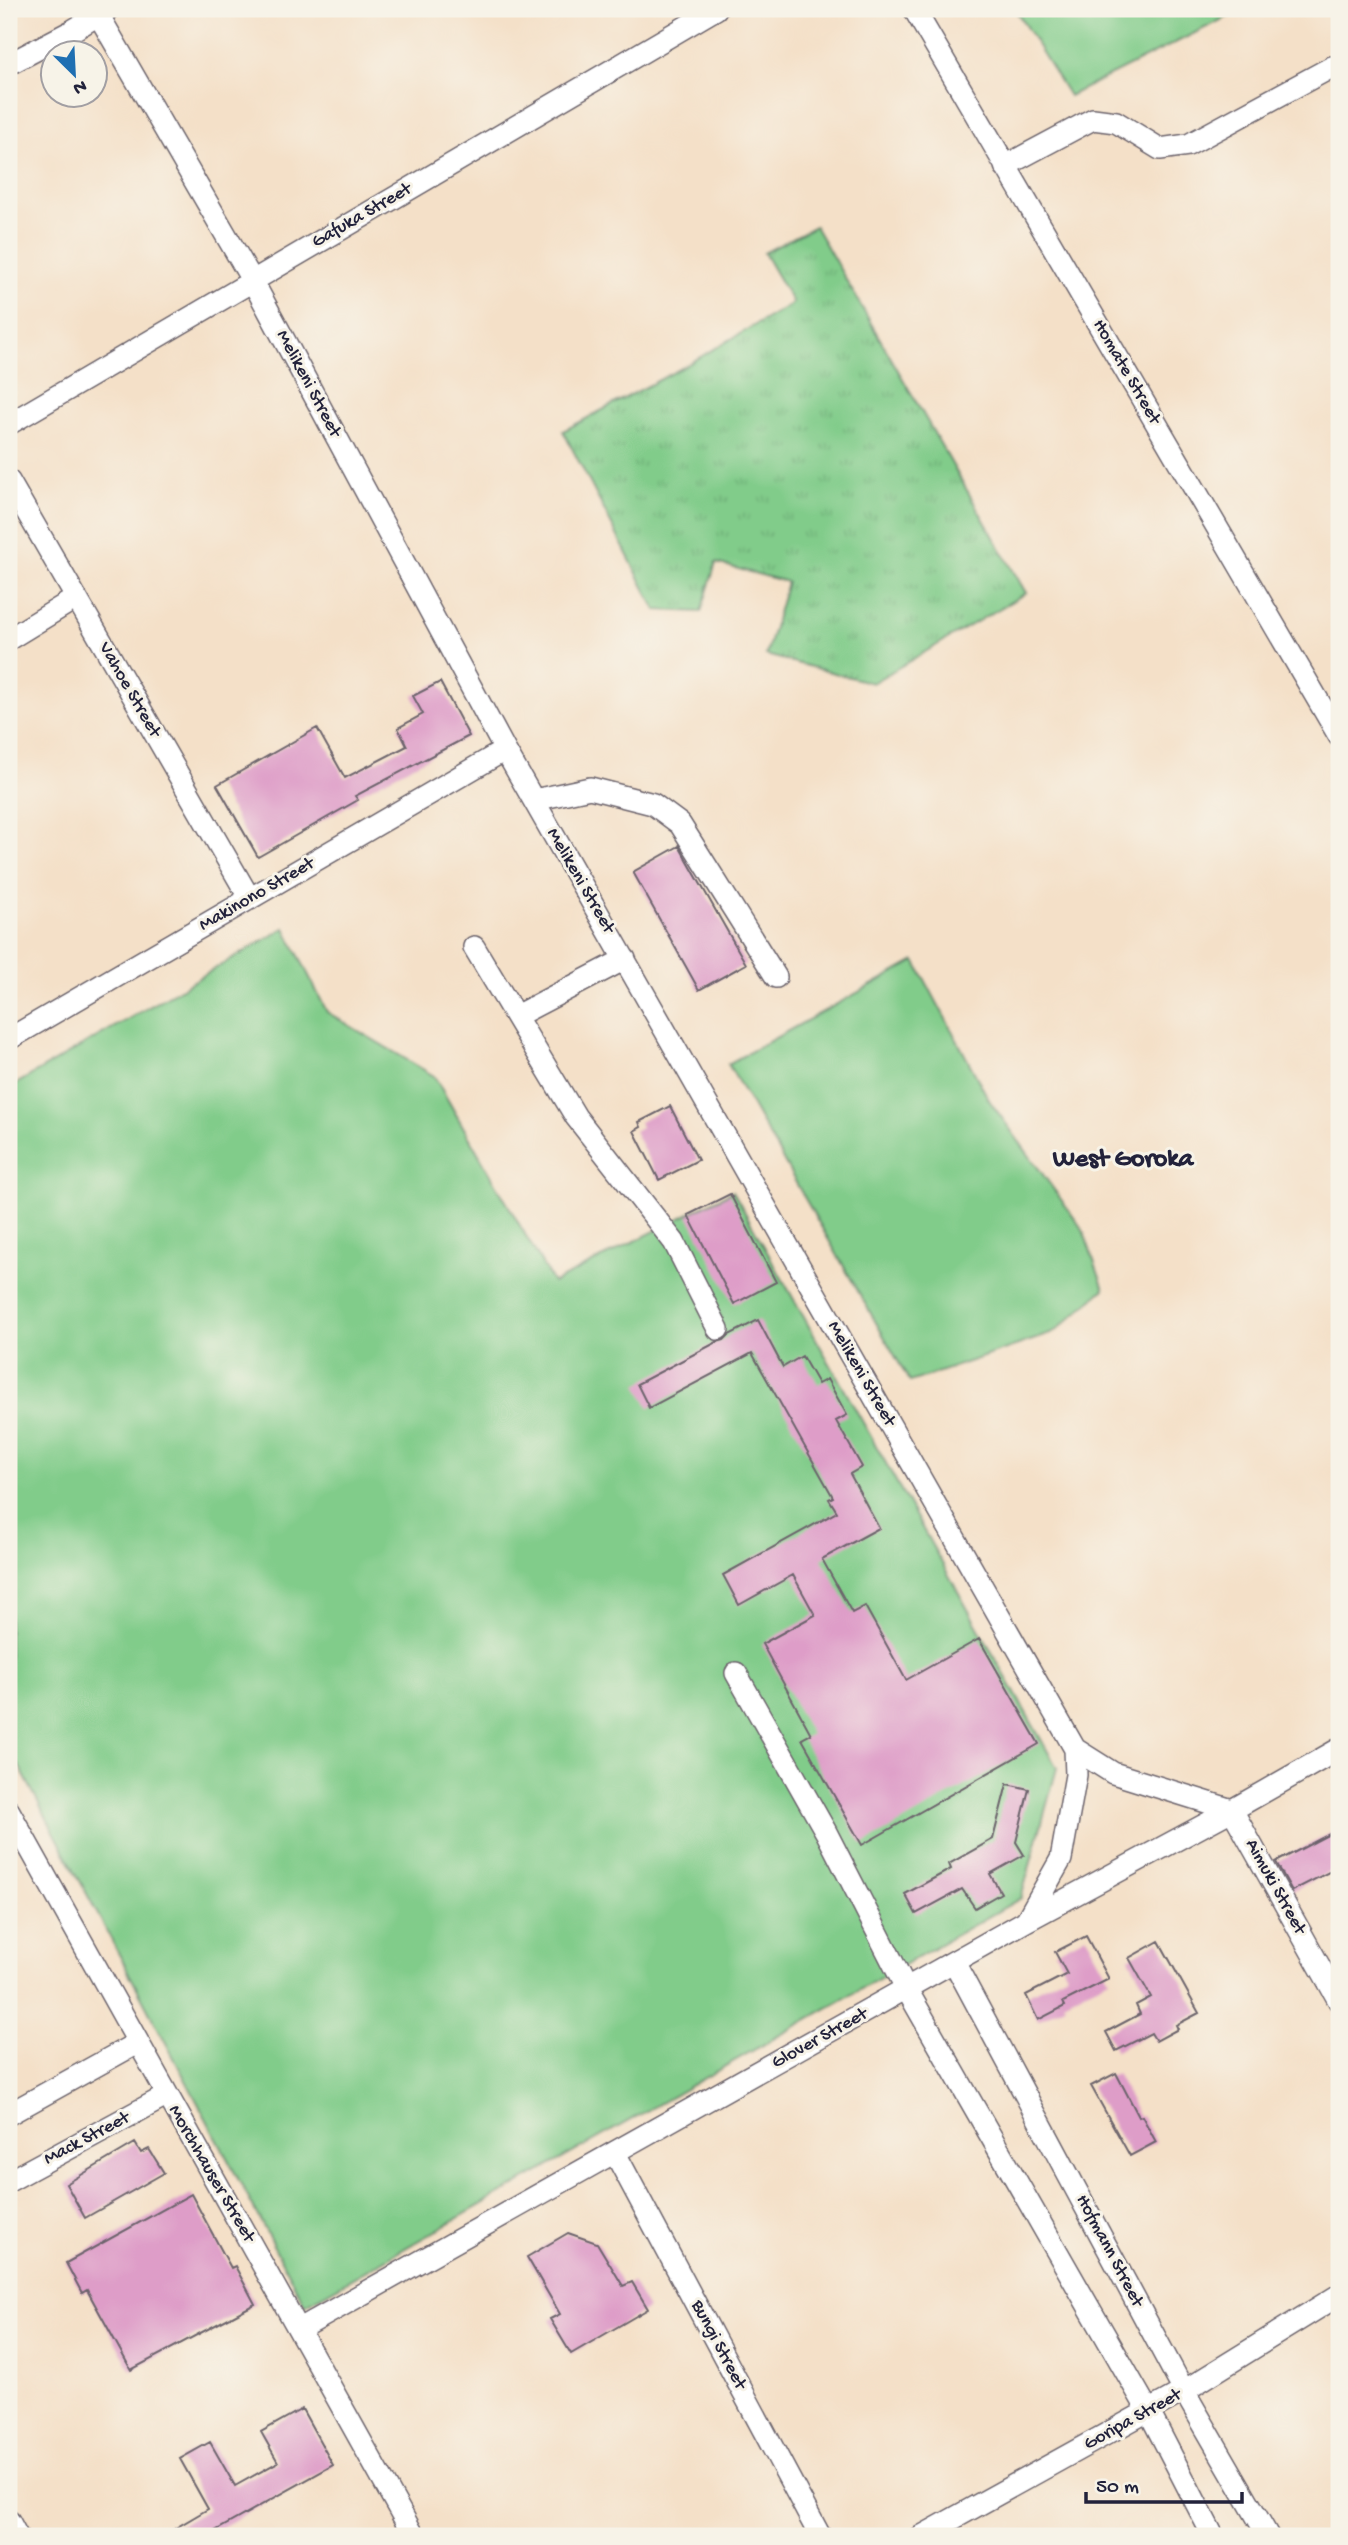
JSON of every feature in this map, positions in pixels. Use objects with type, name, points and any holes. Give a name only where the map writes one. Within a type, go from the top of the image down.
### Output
[{"type":"street","name":"Gafuka Street","points":[[9,424],[716,9]]},
{"type":"street","name":"Homate Street","points":[[914,9],[1339,736]]},
{"type":"street","name":"Melikeni Street","points":[[100,11],[252,280],[505,750],[1074,1749],[1076,1775],[1061,1859],[1026,1921]]},
{"type":"street","points":[[9,64],[70,32],[100,11]]},
{"type":"street","points":[[1006,166],[1093,120],[1116,122],[1160,149],[1188,145],[1332,67]]},
{"type":"street","name":"Vahoe Street","points":[[9,481],[250,900]]},
{"type":"street","points":[[9,639],[76,598]]},
{"type":"street","name":"Makinono Street","points":[[9,1039],[505,750]]},
{"type":"street","points":[[534,800],[590,788],[653,804],[680,824],[776,977]]},
{"type":"street","points":[[474,947],[576,1117],[674,1242],[719,1329]]},
{"type":"street","points":[[516,1016],[625,959]]},
{"type":"street","points":[[736,1673],[826,1832],[907,1990],[1149,2412],[1213,2536]]},
{"type":"street","name":"Melikeni Street","points":[[1074,1749],[1113,1773],[1232,1811]]},
{"type":"street","name":"Glover Street","points":[[300,2329],[1026,1921],[1232,1811],[1339,1749]]},
{"type":"street","name":"Aimuki Street","points":[[1232,1811],[1339,2001]]},
{"type":"street","name":"Morchhauser Street","points":[[12,1824],[300,2329],[414,2536]]},
{"type":"street","name":"Hofmann Street","points":[[954,1962],[1184,2391],[1268,2536]]},
{"type":"street","points":[[9,2114],[137,2043]]},
{"type":"street","name":"Mack Street","points":[[9,2181],[166,2096]]},
{"type":"street","name":"Bungi Street","points":[[615,2153],[820,2536]]},
{"type":"street","name":"Goripa Street","points":[[922,2536],[1149,2412],[1339,2295]]},
{"type":"street","points":[[9,2521],[17,2536]]},
{"type":"green space","points":[[1015,9],[1243,9],[1069,96]]},
{"type":"green space","points":[[815,226],[1026,593],[872,683],[766,655],[787,582],[716,563],[701,612],[656,610],[563,431],[678,370],[793,303],[764,253]]},
{"type":"green space","points":[[285,928],[327,1012],[434,1076],[553,1283],[733,1191],[1057,1768],[1021,1898],[305,2305],[9,1747],[11,1087]]},
{"type":"green space","points":[[915,961],[989,1100],[1083,1230],[1104,1289],[1053,1333],[910,1382],[728,1064]]},
{"type":"building","points":[[440,682],[469,736],[355,796],[358,800],[258,857],[217,785],[317,728],[345,778],[407,746],[398,728],[423,714],[413,696]]},
{"type":"building","points":[[679,846],[746,964],[699,990],[633,872]]},
{"type":"building","points":[[670,1106],[698,1160],[659,1180],[634,1131],[641,1127],[639,1122]]},
{"type":"building","points":[[730,1194],[776,1282],[734,1304],[688,1215]]},
{"type":"building","points":[[758,1320],[783,1367],[802,1356],[818,1384],[827,1379],[847,1415],[836,1421],[862,1467],[850,1474],[879,1528],[822,1559],[852,1613],[865,1606],[906,1680],[979,1639],[1039,1744],[862,1845],[802,1739],[811,1734],[762,1644],[815,1615],[793,1575],[739,1605],[723,1575],[837,1512],[829,1499],[833,1497],[752,1353],[649,1408],[637,1384]]},
{"type":"building","points":[[1007,1784],[1029,1789],[1016,1842],[1024,1855],[990,1874],[1001,1893],[975,1908],[962,1889],[916,1914],[905,1894],[951,1869],[949,1864],[993,1839]]},
{"type":"building","points":[[1339,1829],[1339,1867],[1292,1891],[1276,1862]]},
{"type":"building","points":[[1086,1936],[1109,1979],[1063,2002],[1065,2006],[1038,2020],[1026,1995],[1067,1974],[1055,1952]]},
{"type":"building","points":[[1159,1941],[1199,2013],[1176,2025],[1178,2029],[1156,2041],[1151,2033],[1116,2051],[1106,2032],[1140,2014],[1136,2005],[1151,1997],[1129,1958]]},
{"type":"building","points":[[1116,2073],[1139,2117],[1142,2116],[1156,2142],[1130,2156],[1091,2086]]},
{"type":"building","points":[[135,2143],[141,2153],[149,2149],[164,2173],[85,2218],[66,2184]]},
{"type":"building","points":[[191,2194],[231,2268],[235,2266],[255,2304],[131,2370],[87,2290],[82,2293],[66,2263]]},
{"type":"building","points":[[568,2233],[597,2243],[623,2286],[632,2282],[648,2309],[571,2354],[550,2319],[560,2314],[527,2257]]},
{"type":"building","points":[[302,2409],[333,2465],[206,2536],[162,2536],[208,2509],[180,2459],[210,2442],[235,2486],[278,2462],[261,2432]]},
{"type":"district","name":"West Goroka","points":[[1123,1160]]}]
